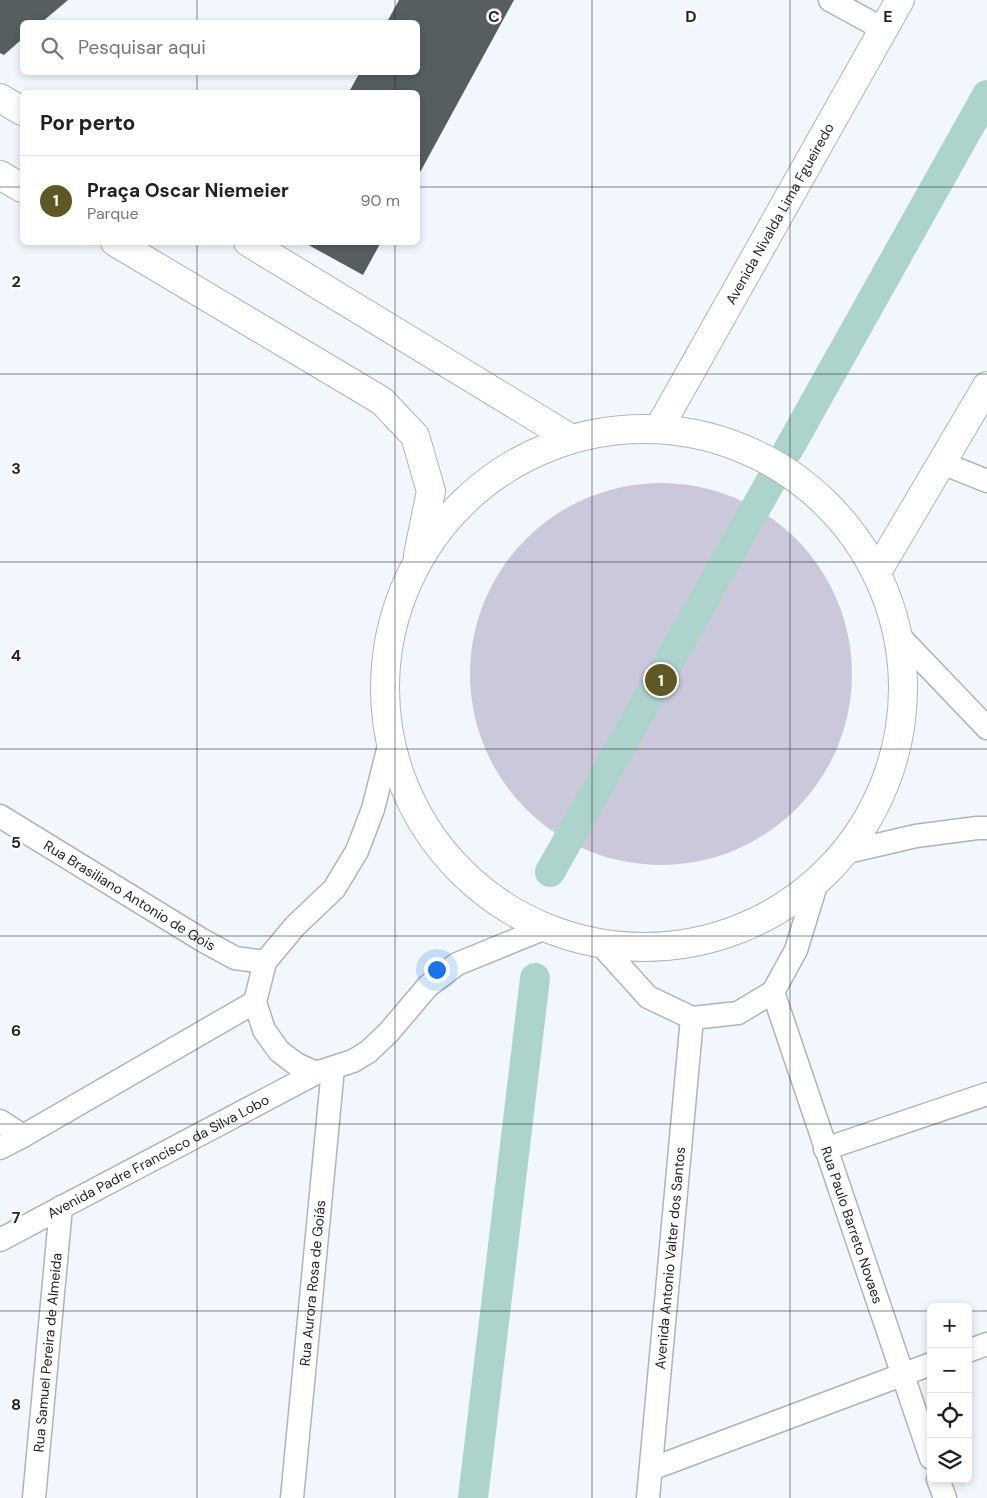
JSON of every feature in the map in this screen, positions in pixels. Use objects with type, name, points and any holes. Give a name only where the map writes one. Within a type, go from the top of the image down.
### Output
[{"type":"street","points":[[830,0],[883,30]]},
{"type":"street","name":"Avenida Nivalda Lima Fgueiredo","points":[[659,428],[900,0]]},
{"type":"street","points":[[0,98],[20,110]]},
{"type":"street","points":[[0,175],[20,187]]},
{"type":"street","points":[[121,245],[382,400],[415,436],[431,491],[417,562],[394,619],[385,680],[390,742],[410,801],[444,854],[489,898],[543,929],[602,946],[678,948],[751,927],[816,885],[847,852],[885,787],[904,713],[900,637],[877,572],[839,515],[788,470],[726,440],[659,428],[614,429],[570,438],[509,466],[457,508],[417,562]]},
{"type":"street","points":[[253,245],[570,438]]},
{"type":"street","points":[[877,572],[987,386]]},
{"type":"street","points":[[942,463],[987,481]]},
{"type":"street","points":[[900,637],[987,728]]},
{"type":"street","points":[[325,1070],[296,1064],[279,1051],[264,1030],[255,1002],[264,962],[295,926],[334,889],[357,851],[373,809],[390,742]]},
{"type":"street","name":"Rua Brasiliano Antonio de Gois","points":[[0,816],[202,940],[235,958],[264,962]]},
{"type":"street","points":[[847,852],[916,836],[987,828]]},
{"type":"street","points":[[602,946],[648,997],[692,1018],[738,1013],[773,992],[796,950],[816,885]]},
{"type":"street","name":"Avenida Padre Francisco da Silva Lobo","points":[[0,1240],[325,1070],[353,1061],[368,1052],[389,1032],[428,986],[457,964],[543,929]]},
{"type":"street","name":"Rua Paulo Barreto Novaes","points":[[773,992],[927,1447]]},
{"type":"street","points":[[0,1148],[24,1136],[255,1002]]},
{"type":"street","name":"Avenida Antonio Valter dos Santos","points":[[648,1498],[692,1018]]},
{"type":"street","name":"Rua Aurora Rosa de Goiás","points":[[292,1498],[325,1070]]},
{"type":"street","points":[[825,1149],[987,1094]]},
{"type":"street","points":[[0,1122],[24,1136]]},
{"type":"street","name":"Rua Samuel Pereira de Almeida","points":[[34,1498],[61,1207]]},
{"type":"street","points":[[972,1350],[987,1344]]},
{"type":"street","points":[[651,1469],[927,1365]]},
{"type":"street","points":[[939,1483],[945,1498]]},
{"type":"shaded area","points":[[661,483],[698,487],[734,498],[767,516],[796,539],[819,568],[837,601],[848,637],[852,674],[848,711],[837,747],[819,780],[796,809],[767,832],[734,850],[698,861],[661,865],[624,861],[588,850],[555,832],[526,809],[503,780],[485,747],[474,711],[470,674],[474,637],[485,601],[503,568],[526,539],[555,516],[588,498],[624,487]]},
{"type":"building","points":[[0,0],[68,0],[44,20],[20,20],[20,41],[4,55],[0,53]]},
{"type":"building","points":[[399,0],[514,0],[420,172],[420,90],[350,90],[358,75],[420,75],[420,20],[388,20]]},
{"type":"building","points":[[308,245],[379,245],[363,275]]},
{"type":"waterway","points":[[788,450],[987,95]]},
{"type":"waterway","points":[[550,872],[771,481]]},
{"type":"waterway","points":[[473,1498],[535,978]]},
{"type":"place","name":"Praça Oscar Niemeier","points":[[661,680]]}]
